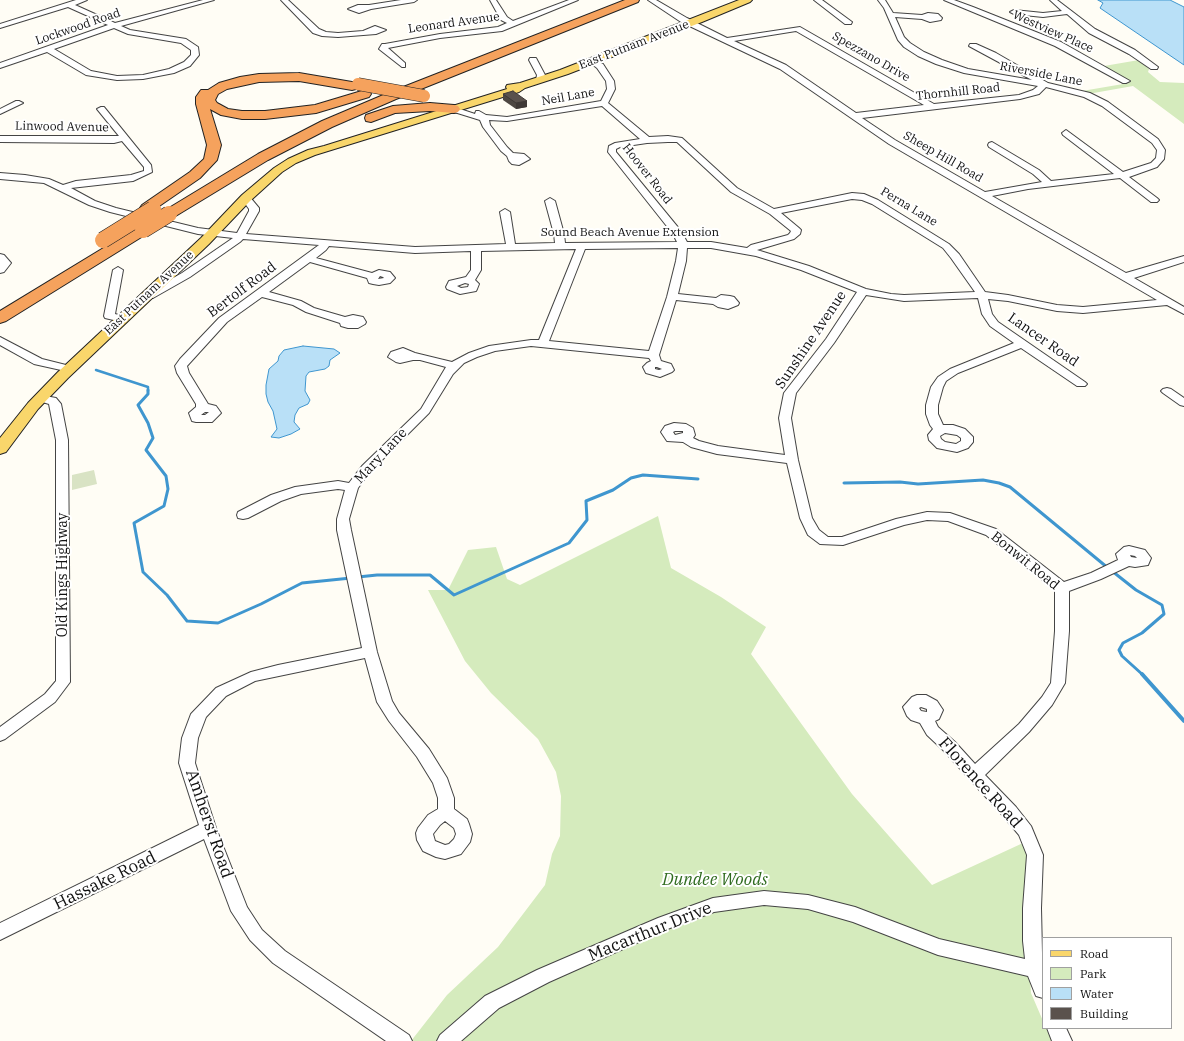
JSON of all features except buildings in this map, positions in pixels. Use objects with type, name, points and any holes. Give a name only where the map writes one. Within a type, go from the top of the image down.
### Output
[{"type":"highway","points":[[0,318],[21,297],[150,209],[277,137],[341,107],[614,0]]},
{"type":"highway","points":[[0,302],[21,297],[143,230],[279,148],[343,117],[634,0]]},
{"type":"highway","points":[[455,83],[572,28],[585,20]]},
{"type":"highway","points":[[150,209],[195,175],[210,160],[214,144],[202,101],[203,95],[213,87],[237,78],[272,74],[308,75],[442,103]]},
{"type":"highway","points":[[355,85],[299,77],[259,78],[240,80],[223,86],[213,92],[209,100],[215,108],[233,114],[260,115],[290,113],[326,107],[422,75]]},
{"type":"highway","points":[[217,185],[291,147],[356,123],[398,109],[442,103]]},
{"type":"highway","points":[[356,123],[399,112],[407,113],[410,117]]},
{"type":"main road","name":"East Putnam Avenue","points":[[312,152],[326,149],[442,103],[514,90],[521,86],[592,61],[691,23],[747,0]]},
{"type":"main road","name":"East Putnam Avenue","points":[[0,449],[40,398],[212,233],[246,198],[278,170],[312,152],[314,149],[410,117],[442,103]]},
{"type":"street","points":[[0,26],[84,0]]},
{"type":"street","name":"Lockwood Road","points":[[0,66],[115,25],[211,0]]},
{"type":"street","points":[[284,0],[316,31],[332,34],[366,32]]},
{"type":"street","points":[[369,7],[414,0]]},
{"type":"street","points":[[493,0],[504,18],[513,24]]},
{"type":"street","name":"Leonard Avenue","points":[[402,65],[383,49],[385,46],[440,36],[488,31],[513,24],[575,0]]},
{"type":"street","points":[[817,0],[848,22]]},
{"type":"street","name":"Riverside Lane","points":[[881,0],[886,6],[901,38],[910,47],[925,56],[967,71],[1045,84],[1075,91],[1100,101],[1155,141],[1161,152],[1160,158],[1154,165],[1122,176],[1012,189],[983,195]]},
{"type":"street","name":"Westview Place","points":[[946,0],[971,8],[1058,44],[1126,81]]},
{"type":"street","points":[[1053,0],[1092,31],[1132,52],[1154,67]]},
{"type":"street","name":"Sheep Hill Road","points":[[654,2],[691,23],[782,67],[896,145],[1184,311]]},
{"type":"street","points":[[47,49],[89,73],[117,78],[143,77],[171,71],[187,64],[195,55],[195,49],[184,42],[137,34],[68,4]]},
{"type":"street","points":[[1014,12],[1043,15],[1069,12]]},
{"type":"street","points":[[890,15],[923,16]]},
{"type":"street","name":"Spezzano Drive","points":[[725,40],[797,28],[933,107]]},
{"type":"street","name":"Thornhill Road","points":[[854,116],[1020,97],[1036,92],[1045,84],[982,49],[973,46]]},
{"type":"street","points":[[533,60],[541,75],[540,80]]},
{"type":"street","name":"Neil Lane","points":[[442,103],[484,118],[502,120],[604,103],[611,89],[610,81],[600,66],[592,61]]},
{"type":"street","name":"Thornhill Road","points":[[1020,81],[1032,76]]},
{"type":"street","points":[[0,112],[19,103]]},
{"type":"street","points":[[604,103],[647,140],[668,138],[682,142],[734,190],[773,212],[793,227],[797,232],[791,237],[754,247],[749,251]]},
{"type":"street","points":[[63,188],[76,184],[133,178],[148,172],[148,167],[101,109]]},
{"type":"street","points":[[484,118],[486,125],[504,149],[511,155]]},
{"type":"street","points":[[1066,133],[1154,200]]},
{"type":"street","name":"Linwood Avenue","points":[[0,139],[114,140],[124,138]]},
{"type":"street","name":"Hoover Road","points":[[647,140],[618,144],[611,150],[675,229],[683,244]]},
{"type":"street","points":[[992,146],[1036,172],[1050,184]]},
{"type":"street","name":"Sound Beach Avenue Extension","points":[[0,176],[33,179],[63,188],[106,208],[162,223],[212,233],[240,236],[408,250],[582,245],[683,244],[721,246],[749,251],[805,268],[863,291],[881,296],[904,298],[982,295],[1076,310],[1096,310],[1135,305],[1160,297]]},
{"type":"street","name":"Perna Lane","points":[[773,212],[846,197],[858,196],[871,199],[946,246],[955,256],[982,295]]},
{"type":"street","points":[[142,300],[231,245],[240,236],[254,211],[254,208],[246,198]]},
{"type":"street","points":[[550,202],[559,234],[560,246]]},
{"type":"street","points":[[505,212],[511,246]]},
{"type":"street","name":"Bertolf Road","points":[[202,408],[202,404],[183,373],[181,366],[184,361],[223,320],[323,248],[325,243]]},
{"type":"street","points":[[683,244],[681,261],[672,296],[718,301]]},
{"type":"street","points":[[543,344],[582,245]]},
{"type":"street","points":[[469,281],[474,276],[476,270],[476,248]]},
{"type":"street","points":[[308,259],[373,276]]},
{"type":"street","points":[[1126,277],[1184,259]]},
{"type":"street","points":[[118,270],[109,316],[122,319]]},
{"type":"street","name":"Sunshine Avenue","points":[[825,541],[815,535],[806,518],[792,460],[786,418],[790,393],[830,341],[863,291]]},
{"type":"street","points":[[260,293],[297,303],[310,310],[345,321]]},
{"type":"street","name":"Lancer Road","points":[[982,295],[986,314],[994,324],[1081,384]]},
{"type":"street","name":"Mary Lane","points":[[446,812],[446,798],[441,782],[423,753],[394,716],[386,702],[370,652],[355,579],[346,545],[343,519],[352,488],[366,469],[424,411],[438,391],[448,372],[454,366],[473,355],[493,348],[531,343],[655,359],[672,296]]},
{"type":"street","name":"Sound Beach Avenue Extension","points":[[1135,305],[1160,297]]},
{"type":"street","points":[[941,430],[936,425],[934,420],[932,405],[937,387],[942,379],[954,371],[1021,344]]},
{"type":"street","points":[[2,345],[38,362],[70,368]]},
{"type":"street","points":[[410,356],[420,357],[454,366]]},
{"type":"street","points":[[1167,391],[1184,403]]},
{"type":"street","name":"Old Kings Highway","points":[[0,735],[50,698],[63,682],[62,440],[55,404],[52,400],[40,398]]},
{"type":"street","points":[[685,438],[695,444],[717,450],[792,460]]},
{"type":"street","points":[[243,515],[276,498],[299,490],[338,485],[352,488]]},
{"type":"street","name":"Bonwit Road","points":[[825,541],[843,541],[901,522],[927,516],[950,517],[991,532],[1062,588],[1062,631],[1058,683],[1047,701],[1024,728],[975,774]]},
{"type":"street","points":[[1062,588],[1127,561]]},
{"type":"street","name":"Amherst Road","points":[[370,652],[278,670],[251,677],[221,692],[199,714],[190,738],[188,763],[208,828],[240,911],[256,935],[279,957],[402,1041]]},
{"type":"street","name":"Florence Road","points":[[926,718],[932,731],[949,746],[1025,830],[1033,848],[1035,855],[1032,941],[1035,969],[1042,987]]},
{"type":"street","name":"Hassake Road","points":[[0,932],[189,839],[208,828]]},
{"type":"street","name":"Macarthur Drive","points":[[447,1041],[492,1002],[550,973],[664,923],[712,905],[764,898],[808,902],[855,915],[938,947],[1035,969]]},
{"type":"street","points":[[1056,1029],[1062,1041]]},
{"type":"green space","points":[[1139,60],[1149,69],[1148,72],[1160,82],[1184,83],[1184,124],[1133,86],[1088,94],[1082,91],[1129,83],[1104,66]]},
{"type":"green space","points":[[94,470],[97,484],[72,490],[72,475]]},
{"type":"green space","name":"Dundee Woods","points":[[658,516],[671,568],[721,597],[766,627],[751,654],[852,794],[932,885],[1023,843],[1030,867],[1028,941],[1031,993],[1042,1019],[1042,1029],[1046,1029],[1052,1041],[411,1041],[447,995],[498,947],[545,885],[552,854],[560,836],[561,796],[556,772],[538,739],[491,693],[465,661],[428,590],[448,590],[468,550],[496,547],[507,579],[520,585]]},
{"type":"water","points":[[1098,0],[1170,0],[1184,7],[1184,65],[1100,8],[1103,3]]},
{"type":"water","points":[[303,346],[334,349],[340,353],[330,360],[329,366],[325,369],[309,372],[306,376],[305,391],[310,400],[308,404],[299,408],[295,415],[294,422],[300,429],[279,438],[271,437],[277,429],[273,411],[266,394],[269,369],[278,361],[279,356],[284,350]]},
{"type":"waterway","points":[[96,370],[148,387],[148,394],[138,405],[148,423],[153,438],[146,450],[166,476],[168,489],[164,506],[134,523],[143,572],[167,595],[187,621],[218,623],[261,604],[302,583],[351,578]]},
{"type":"waterway","points":[[358,577],[377,575],[430,575],[454,595],[569,543],[587,520],[586,501],[613,490],[631,478],[643,475],[698,479]]},
{"type":"waterway","points":[[844,483],[900,482],[918,484],[983,480],[999,483],[1010,487],[1108,568]]},
{"type":"waterway","points":[[1112,571],[1136,590],[1162,605],[1164,614],[1142,633],[1123,643],[1119,650],[1122,656],[1142,674]]},
{"type":"waterway","points":[[1142,674],[1184,721]]}]
